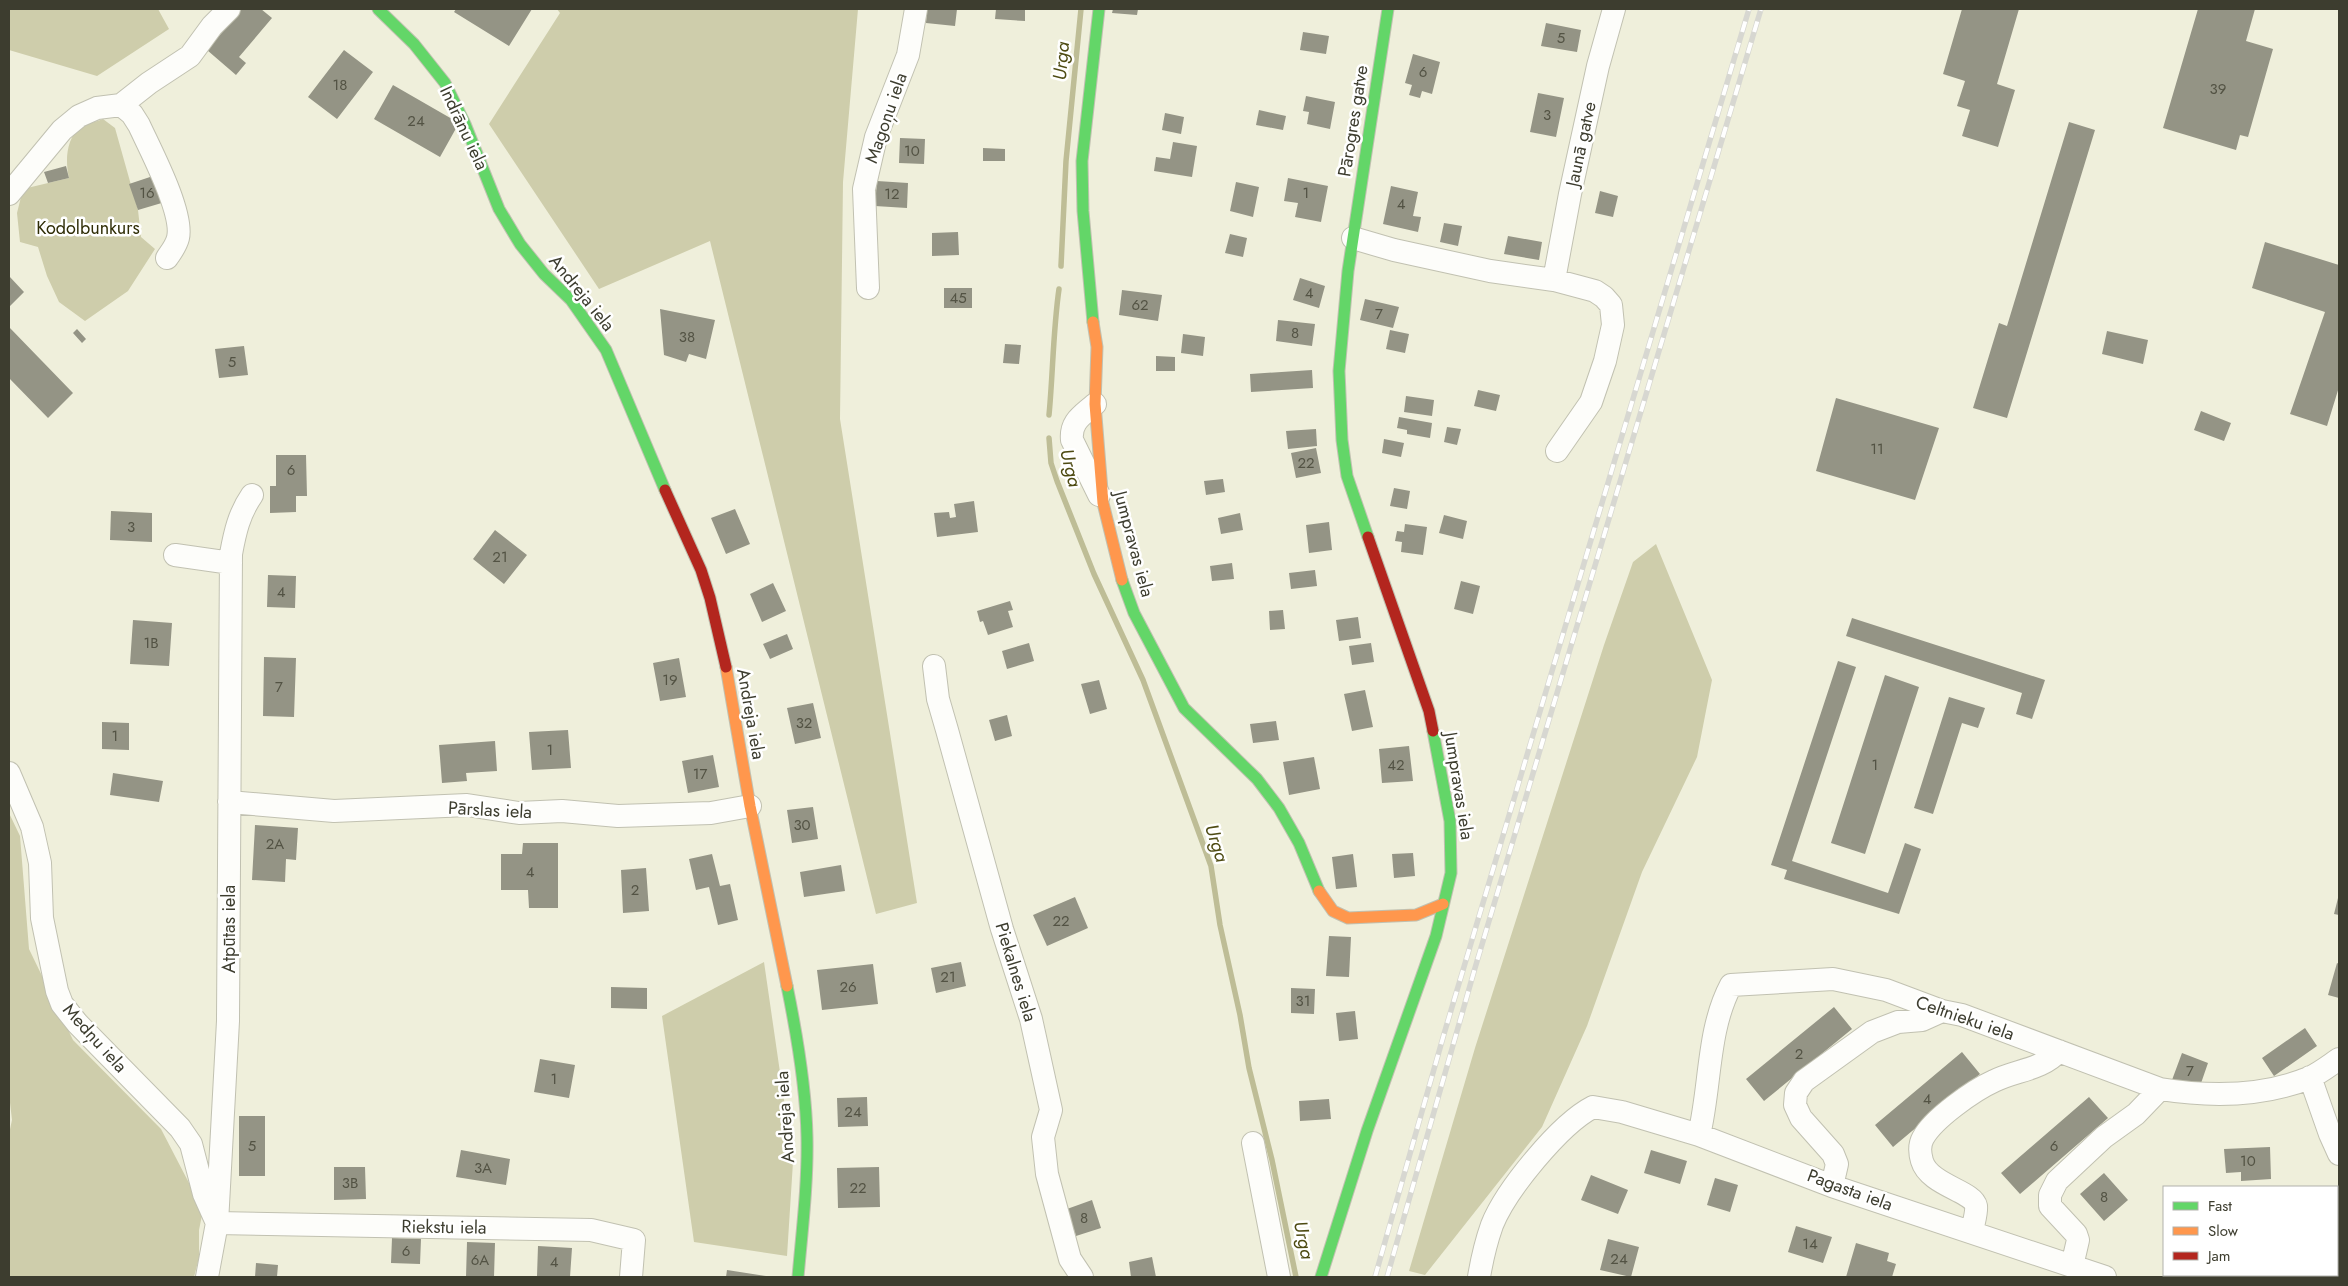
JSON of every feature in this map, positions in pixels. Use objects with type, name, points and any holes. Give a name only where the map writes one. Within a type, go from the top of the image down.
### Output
[{"type":"street","points":[[9,194],[62,130],[74,120],[97,108],[121,105],[148,83],[190,56],[212,26],[229,9]]},
{"type":"street","name":"Indrānu iela","points":[[378,9],[414,44],[445,83],[466,124],[499,209]]},
{"type":"street","name":"Magoņu iela","points":[[868,288],[864,189],[876,137],[908,55],[916,9]]},
{"type":"street","points":[[1099,9],[1082,161],[1083,211],[1097,347],[1095,404],[1078,418],[1071,432],[1072,440],[1103,503]]},
{"type":"street","name":"Pārogres gatve","points":[[1353,238],[1388,9]]},
{"type":"street","name":"Jaunā gatve","points":[[1554,280],[1570,194],[1598,66],[1614,9]]},
{"type":"street","points":[[121,105],[132,114],[139,125],[174,206],[179,225],[178,238],[167,258]]},
{"type":"street","name":"Andreja iela","points":[[499,209],[520,244],[544,274],[571,300],[606,350],[652,461],[701,570],[710,598],[723,652],[750,806],[792,1012],[807,1135],[807,1164],[798,1277]]},
{"type":"street","points":[[1353,238],[1394,250],[1490,271],[1554,280],[1595,291],[1604,297],[1611,305],[1613,325],[1605,361],[1591,402],[1557,451]]},
{"type":"street","name":"Jumpravas iela","points":[[1320,1277],[1367,1131],[1436,936],[1451,873],[1450,821],[1429,711],[1347,476],[1341,443],[1338,404],[1338,353],[1353,238]]},
{"type":"street","name":"Atpūtas iela","points":[[207,1277],[216,1224],[228,1020],[231,572],[235,528],[244,507],[252,495]]},
{"type":"street","name":"Jumpravas iela","points":[[1103,503],[1119,572],[1134,613],[1184,708],[1206,732],[1251,773],[1279,808],[1298,843],[1321,896],[1333,911],[1348,918],[1416,915],[1443,904]]},
{"type":"street","points":[[175,555],[231,572]]},
{"type":"street","name":"Piekalnes iela","points":[[934,666],[938,699],[1002,929],[1031,1019],[1051,1110],[1043,1137],[1047,1174],[1070,1259],[1082,1277]]},
{"type":"street","name":"Medņu iela","points":[[9,773],[32,826],[40,863],[42,918],[62,1004],[77,1023],[180,1128],[191,1144],[204,1194],[216,1224]]},
{"type":"street","name":"Pārslas iela","points":[[229,802],[334,811],[467,806],[519,813],[562,811],[618,816],[711,813],[750,806]]},
{"type":"street","name":"Celtnieku iela","points":[[1699,1134],[1704,1112],[1717,1018],[1731,984],[1833,979],[1886,990],[1942,1011],[1962,1015],[2160,1089],[2195,1095],[2266,1091],[2310,1077],[2339,1060]]},
{"type":"street","points":[[1832,1186],[1837,1164],[1833,1154],[1800,1118],[1795,1106],[1796,1093],[1804,1081],[1855,1042],[1872,1032],[1898,1022],[1922,1020],[1942,1011]]},
{"type":"street","points":[[1972,1232],[1976,1207],[1973,1200],[1934,1178],[1924,1167],[1920,1153],[1922,1139],[1937,1122],[1992,1081],[2037,1066],[2052,1058],[2059,1051]]},
{"type":"street","points":[[2310,1077],[2339,1154]]},
{"type":"street","points":[[2086,1273],[2076,1234],[2050,1206],[2050,1195],[2057,1180],[2104,1137],[2136,1114],[2160,1089]]},
{"type":"street","name":"Pagasta iela","points":[[1479,1277],[1483,1255],[1493,1224],[1506,1199],[1569,1123],[1593,1107],[1622,1112],[1699,1134],[1786,1166],[1832,1186],[1972,1232],[2086,1273]]},
{"type":"street","points":[[1252,1143],[1279,1277]]},
{"type":"street","name":"Riekstu iela","points":[[216,1224],[591,1230],[634,1240],[631,1277]]},
{"type":"green space","points":[[9,9],[158,9],[169,29],[97,76],[9,50]]},
{"type":"green space","points":[[557,9],[858,9],[843,182],[840,419],[917,903],[876,914],[710,241],[599,289],[489,124],[560,13]]},
{"type":"green space","name":"Kodolbunkurs","points":[[103,119],[115,128],[138,210],[141,237],[155,249],[128,291],[85,321],[59,302],[47,276],[38,247],[20,242],[17,213],[23,189],[69,178],[67,157],[72,137],[86,124]]},
{"type":"green space","points":[[1656,544],[1712,680],[1697,757],[1642,872],[1587,1026],[1542,1127],[1425,1275],[1409,1271],[1475,1048],[1604,645],[1633,562]]},
{"type":"green space","points":[[9,813],[20,836],[29,949],[73,1040],[161,1129],[203,1210],[199,1230],[199,1258],[194,1277],[9,1277],[9,1134],[12,1120],[9,1094]]},
{"type":"green space","points":[[764,962],[793,1162],[787,1256],[694,1242],[662,1016]]},
{"type":"building","points":[[242,9],[261,9],[272,18],[239,57],[246,63],[236,75],[207,50]]},
{"type":"building","points":[[456,9],[532,9],[509,46],[454,12]]},
{"type":"building","points":[[927,9],[957,9],[955,26],[926,23]]},
{"type":"building","points":[[996,9],[1025,9],[1025,21],[995,19]]},
{"type":"building","points":[[1113,9],[1138,9],[1137,15],[1112,13]]},
{"type":"building","points":[[1962,9],[2019,9],[1997,84],[2015,90],[1998,147],[1962,136],[1970,110],[1957,106],[1965,81],[1943,74]]},
{"type":"building","points":[[2198,9],[2255,9],[2246,41],[2273,49],[2248,137],[2240,135],[2236,150],[2163,128]]},
{"type":"building","points":[[1546,23],[1581,30],[1577,52],[1541,46]]},
{"type":"building","points":[[1303,32],[1329,36],[1326,54],[1300,50]]},
{"type":"building","points":[[344,50],[373,72],[337,119],[308,97]]},
{"type":"building","points":[[1413,54],[1440,62],[1432,94],[1422,91],[1420,98],[1409,95],[1412,85],[1405,83]]},
{"type":"building","points":[[393,85],[459,123],[440,157],[374,119]]},
{"type":"building","points":[[1538,93],[1564,98],[1556,137],[1530,132]]},
{"type":"building","points":[[1306,96],[1335,102],[1330,129],[1307,124],[1309,112],[1303,111]]},
{"type":"building","points":[[1259,110],[1286,116],[1283,130],[1256,125]]},
{"type":"building","points":[[1165,113],[1184,117],[1181,134],[1162,130]]},
{"type":"building","points":[[2069,122],[2095,130],[2007,418],[1973,408],[1999,323],[2007,326]]},
{"type":"building","points":[[900,138],[925,139],[924,164],[899,163]]},
{"type":"building","points":[[1173,142],[1197,146],[1192,177],[1154,171],[1156,157],[1170,159]]},
{"type":"building","points":[[983,148],[1005,149],[1005,161],[983,161]]},
{"type":"building","points":[[66,166],[69,178],[48,183],[44,172]]},
{"type":"building","points":[[156,175],[165,202],[138,210],[129,184]]},
{"type":"building","points":[[1288,178],[1328,186],[1321,222],[1295,217],[1298,203],[1284,201]]},
{"type":"building","points":[[877,181],[908,183],[907,208],[875,206]]},
{"type":"building","points":[[1236,182],[1259,187],[1253,217],[1230,211]]},
{"type":"building","points":[[1391,186],[1418,192],[1413,216],[1421,217],[1418,232],[1383,224]]},
{"type":"building","points":[[1600,191],[1618,196],[1613,217],[1595,213]]},
{"type":"building","points":[[1444,223],[1462,226],[1458,246],[1440,242]]},
{"type":"building","points":[[958,232],[959,255],[932,256],[932,233]]},
{"type":"building","points":[[1230,234],[1247,238],[1243,257],[1225,253]]},
{"type":"building","points":[[1508,236],[1542,242],[1539,260],[1504,254]]},
{"type":"building","points":[[2265,242],[2339,265],[2339,387],[2327,426],[2290,414],[2325,312],[2252,288]]},
{"type":"building","points":[[9,276],[24,292],[9,307]]},
{"type":"building","points":[[1300,278],[1325,286],[1319,308],[1293,300]]},
{"type":"building","points":[[944,288],[972,288],[972,308],[944,308]]},
{"type":"building","points":[[1122,290],[1162,295],[1158,321],[1119,315]]},
{"type":"building","points":[[1365,299],[1399,307],[1393,328],[1360,320]]},
{"type":"building","points":[[660,309],[715,320],[706,359],[689,354],[686,362],[664,355]]},
{"type":"building","points":[[1278,320],[1315,324],[1312,346],[1276,341]]},
{"type":"building","points":[[9,327],[73,393],[48,418],[9,378]]},
{"type":"building","points":[[77,329],[86,339],[82,343],[73,333]]},
{"type":"building","points":[[1390,330],[1409,334],[1405,353],[1386,349]]},
{"type":"building","points":[[2107,331],[2148,340],[2143,364],[2102,354]]},
{"type":"building","points":[[1183,334],[1205,337],[1203,356],[1181,353]]},
{"type":"building","points":[[1005,344],[1021,345],[1019,364],[1003,363]]},
{"type":"building","points":[[244,346],[248,375],[219,378],[215,349]]},
{"type":"building","points":[[1156,356],[1175,357],[1175,371],[1156,371]]},
{"type":"building","points":[[1312,370],[1313,388],[1251,392],[1250,374]]},
{"type":"building","points":[[1478,390],[1500,395],[1496,411],[1474,406]]},
{"type":"building","points":[[1406,396],[1434,400],[1432,416],[1404,412]]},
{"type":"building","points":[[1836,398],[1939,428],[1915,500],[1816,471]]},
{"type":"building","points":[[2201,411],[2231,423],[2224,441],[2194,430]]},
{"type":"building","points":[[1399,417],[1432,423],[1430,438],[1407,434],[1407,430],[1397,428]]},
{"type":"building","points":[[1447,427],[1461,429],[1457,445],[1444,442]]},
{"type":"building","points":[[1316,429],[1317,446],[1288,449],[1286,431]]},
{"type":"building","points":[[1384,439],[1404,443],[1401,457],[1382,453]]},
{"type":"building","points":[[1316,448],[1321,473],[1296,478],[1291,453]]},
{"type":"building","points":[[276,455],[306,455],[307,496],[296,496],[296,512],[270,513],[270,486],[276,486]]},
{"type":"building","points":[[1223,479],[1225,492],[1206,495],[1204,481]]},
{"type":"building","points":[[1394,488],[1410,491],[1407,509],[1390,506]]},
{"type":"building","points":[[974,501],[978,532],[937,537],[934,513],[949,512],[950,518],[956,517],[954,504]]},
{"type":"building","points":[[735,509],[750,544],[726,554],[711,518]]},
{"type":"building","points":[[111,511],[152,513],[152,542],[110,540]]},
{"type":"building","points":[[1240,513],[1243,530],[1221,534],[1218,518]]},
{"type":"building","points":[[1444,515],[1467,521],[1463,539],[1439,533]]},
{"type":"building","points":[[1329,522],[1332,550],[1309,553],[1306,525]]},
{"type":"building","points":[[1405,524],[1427,527],[1423,555],[1401,552],[1402,542],[1395,541],[1397,531],[1404,532]]},
{"type":"building","points":[[495,530],[527,555],[504,584],[473,559]]},
{"type":"building","points":[[1232,563],[1234,579],[1212,581],[1210,566]]},
{"type":"building","points":[[1315,570],[1317,586],[1291,589],[1289,573]]},
{"type":"building","points":[[268,575],[296,576],[295,608],[267,607]]},
{"type":"building","points":[[1461,581],[1480,586],[1473,614],[1454,609]]},
{"type":"building","points":[[773,583],[786,611],[762,622],[750,594]]},
{"type":"building","points":[[1010,601],[1013,610],[1008,611],[1013,627],[988,635],[983,621],[980,622],[977,611]]},
{"type":"building","points":[[1283,610],[1285,629],[1270,630],[1269,611]]},
{"type":"building","points":[[1358,617],[1361,638],[1339,641],[1336,620]]},
{"type":"building","points":[[1852,618],[2045,680],[2032,719],[2016,714],[2022,693],[1846,636]]},
{"type":"building","points":[[133,620],[172,623],[169,666],[130,664]]},
{"type":"building","points":[[787,634],[793,649],[770,659],[763,644]]},
{"type":"building","points":[[1029,643],[1034,661],[1007,669],[1002,651]]},
{"type":"building","points":[[1371,643],[1374,662],[1352,665],[1349,646]]},
{"type":"building","points":[[264,657],[296,658],[294,717],[263,716]]},
{"type":"building","points":[[679,658],[686,697],[660,701],[653,663]]},
{"type":"building","points":[[1838,661],[1856,667],[1792,861],[1888,893],[1905,843],[1921,849],[1899,914],[1784,879],[1787,870],[1771,865]]},
{"type":"building","points":[[1885,675],[1919,687],[1865,854],[1831,843]]},
{"type":"building","points":[[1099,680],[1107,709],[1090,714],[1081,684]]},
{"type":"building","points":[[1365,690],[1373,727],[1352,731],[1344,694]]},
{"type":"building","points":[[1949,697],[1985,708],[1978,728],[1962,723],[1933,814],[1914,808]]},
{"type":"building","points":[[813,703],[821,738],[795,744],[787,708]]},
{"type":"building","points":[[1007,715],[1012,736],[995,741],[989,720]]},
{"type":"building","points":[[1276,721],[1279,740],[1253,743],[1250,724]]},
{"type":"building","points":[[102,722],[129,723],[129,750],[102,749]]},
{"type":"building","points":[[568,730],[571,768],[532,770],[529,732]]},
{"type":"building","points":[[495,741],[497,771],[466,773],[467,781],[442,783],[439,745]]},
{"type":"building","points":[[1409,746],[1413,781],[1382,783],[1379,749]]},
{"type":"building","points":[[713,755],[719,787],[688,793],[682,761]]},
{"type":"building","points":[[1314,757],[1320,789],[1289,795],[1283,762]]},
{"type":"building","points":[[113,773],[163,781],[159,802],[110,795]]},
{"type":"building","points":[[813,807],[818,839],[792,843],[787,810]]},
{"type":"building","points":[[255,825],[298,828],[296,860],[286,859],[285,882],[252,880]]},
{"type":"building","points":[[523,843],[558,843],[558,908],[529,908],[528,890],[501,890],[501,854],[522,854]]},
{"type":"building","points":[[1413,853],[1415,876],[1394,878],[1392,854]]},
{"type":"building","points":[[712,854],[720,886],[730,884],[738,920],[718,925],[709,887],[696,890],[689,859]]},
{"type":"building","points":[[1353,854],[1357,887],[1336,889],[1332,857]]},
{"type":"building","points":[[841,865],[845,891],[804,897],[800,872]]},
{"type":"building","points":[[646,868],[649,911],[623,913],[621,870]]},
{"type":"building","points":[[2339,894],[2339,915],[2334,914]]},
{"type":"building","points":[[1075,897],[1088,928],[1047,946],[1033,915]]},
{"type":"building","points":[[1329,936],[1351,937],[1349,977],[1326,976]]},
{"type":"building","points":[[961,962],[966,986],[936,993],[931,968]]},
{"type":"building","points":[[2337,963],[2339,964],[2339,998],[2328,995]]},
{"type":"building","points":[[873,964],[878,1004],[822,1010],[817,970]]},
{"type":"building","points":[[611,987],[647,988],[647,1009],[611,1008]]},
{"type":"building","points":[[1291,988],[1315,989],[1314,1014],[1291,1013]]},
{"type":"building","points":[[1834,1007],[1852,1029],[1764,1101],[1746,1079]]},
{"type":"building","points":[[1355,1011],[1358,1039],[1339,1041],[1336,1013]]},
{"type":"building","points":[[2305,1028],[2317,1046],[2274,1076],[2262,1058]]},
{"type":"building","points":[[1962,1052],[1980,1074],[1893,1147],[1875,1125]]},
{"type":"building","points":[[2182,1053],[2208,1063],[2199,1089],[2172,1080]]},
{"type":"building","points":[[540,1059],[575,1065],[569,1098],[534,1092]]},
{"type":"building","points":[[867,1097],[868,1126],[838,1127],[837,1098]]},
{"type":"building","points":[[2089,1097],[2108,1118],[2020,1194],[2001,1173]]},
{"type":"building","points":[[1329,1099],[1331,1119],[1300,1121],[1299,1101]]},
{"type":"building","points":[[239,1116],[265,1116],[265,1176],[239,1176]]},
{"type":"building","points":[[2270,1147],[2271,1179],[2241,1181],[2241,1172],[2226,1173],[2224,1149]]},
{"type":"building","points":[[461,1150],[510,1159],[506,1185],[456,1177]]},
{"type":"building","points":[[1651,1150],[1687,1161],[1680,1184],[1644,1173]]},
{"type":"building","points":[[334,1167],[365,1167],[366,1199],[334,1200]]},
{"type":"building","points":[[879,1167],[880,1207],[838,1208],[837,1168]]},
{"type":"building","points":[[2104,1173],[2128,1200],[2104,1221],[2080,1194]]},
{"type":"building","points":[[1591,1175],[1628,1190],[1618,1214],[1581,1200]]},
{"type":"building","points":[[1715,1178],[1738,1185],[1730,1212],[1707,1205]]},
{"type":"building","points":[[1092,1200],[1101,1228],[1076,1236],[1067,1209]]},
{"type":"building","points":[[1796,1226],[1832,1237],[1823,1263],[1788,1252]]},
{"type":"building","points":[[392,1238],[421,1239],[420,1264],[391,1263]]},
{"type":"building","points":[[1608,1239],[1639,1247],[1631,1277],[1600,1270]]},
{"type":"building","points":[[467,1242],[495,1243],[494,1277],[466,1277]]},
{"type":"building","points":[[1856,1243],[1889,1253],[1887,1261],[1896,1264],[1892,1277],[1846,1277]]},
{"type":"building","points":[[538,1246],[572,1248],[570,1277],[537,1276]]},
{"type":"building","points":[[1152,1257],[1156,1277],[1131,1277],[1129,1262]]},
{"type":"building","points":[[256,1263],[278,1265],[277,1277],[255,1277]]},
{"type":"building","points":[[727,1270],[766,1276],[766,1277],[726,1277]]},
{"type":"building","points":[[2335,1276],[2338,1277],[2316,1277]]},
{"type":"waterway","name":"Urga","points":[[1061,266],[1066,161],[1081,9]]},
{"type":"waterway","name":"Urga","points":[[1049,415],[1055,320],[1059,289]]},
{"type":"waterway","name":"Urga","points":[[1049,438],[1051,463],[1057,481],[1094,574],[1143,680],[1211,866],[1220,925],[1240,1015],[1249,1068],[1272,1160],[1296,1277]]},
{"type":"railway","points":[[1375,1277],[1444,1034],[1749,9]]},
{"type":"railway","points":[[1387,1277],[1475,968],[1761,9]]},
{"type":"traffic: fast","points":[[378,9],[414,44],[445,83],[465,124],[499,209],[520,244],[544,274],[571,300],[606,350],[665,490]]},
{"type":"traffic: fast","points":[[1093,322],[1083,211],[1082,161],[1099,9]]},
{"type":"traffic: fast","points":[[1368,537],[1347,476],[1342,440],[1339,371],[1348,271],[1388,9]]},
{"type":"traffic: fast","points":[[1122,580],[1134,613],[1184,708],[1257,779],[1279,808],[1299,843],[1319,891]]},
{"type":"traffic: fast","points":[[1321,1277],[1367,1131],[1436,936],[1451,873],[1450,821],[1433,731]]},
{"type":"traffic: fast","points":[[787,986],[800,1061],[807,1137],[806,1189],[798,1277]]},
{"type":"traffic: slow","points":[[1093,322],[1097,347],[1095,404],[1103,503],[1122,580]]},
{"type":"traffic: slow","points":[[726,667],[750,806],[787,986]]},
{"type":"traffic: slow","points":[[1319,891],[1333,911],[1348,918],[1416,915],[1443,904]]},
{"type":"traffic: jam","points":[[665,490],[701,570],[710,598],[726,667]]},
{"type":"traffic: jam","points":[[1368,537],[1429,711],[1433,731]]}]
